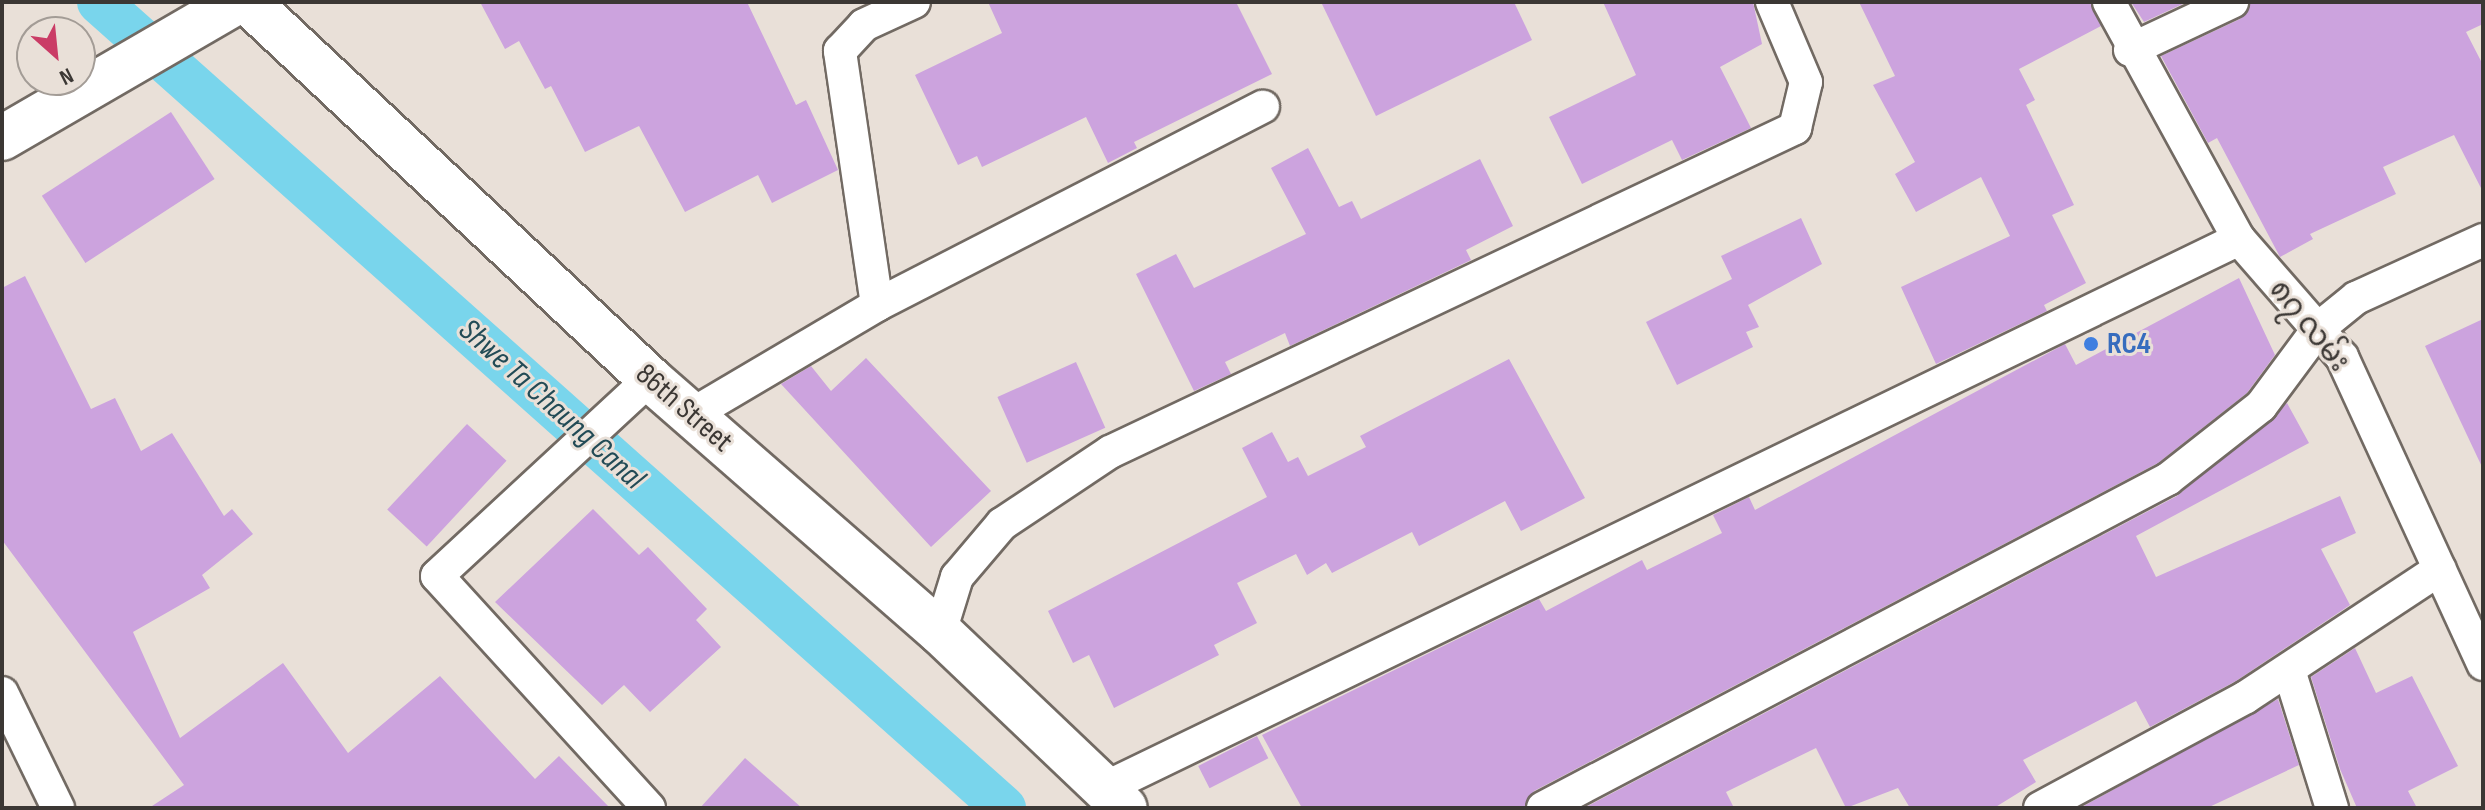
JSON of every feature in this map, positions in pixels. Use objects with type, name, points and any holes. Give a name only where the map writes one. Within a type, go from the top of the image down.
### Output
[{"type":"main road","points":[[2,138],[237,2]]},
{"type":"main road","name":"86th Street","points":[[248,2],[650,379],[940,632],[1115,798]]},
{"type":"street","points":[[877,305],[840,51],[864,25],[914,2]]},
{"type":"street","points":[[940,632],[957,577],[1002,524],[1110,452],[1795,128],[1806,82],[1772,2]]},
{"type":"street","name":"၈၇ လမ်း","points":[[2109,2],[2130,50],[2239,239],[2319,328],[2387,446],[2483,664]]},
{"type":"street","points":[[2130,50],[2232,2]]},
{"type":"street","points":[[691,415],[877,305],[1263,107]]},
{"type":"street","points":[[1115,798],[2239,239]]},
{"type":"street","points":[[1543,808],[2168,479],[2261,406],[2319,328],[2356,298],[2483,240]]},
{"type":"street","points":[[649,808],[438,579],[571,448],[650,379]]},
{"type":"street","points":[[2040,808],[2289,670],[2440,569]]},
{"type":"street","points":[[2289,670],[2332,808]]},
{"type":"street","points":[[2,693],[58,808]]},
{"type":"building","points":[[480,2],[747,2],[796,105],[806,100],[838,170],[772,203],[758,175],[685,212],[639,126],[585,152],[551,86],[545,89],[519,41],[505,49]]},
{"type":"building","points":[[988,2],[1236,2],[1272,74],[1134,142],[1137,148],[1108,163],[1086,117],[982,167],[977,156],[958,165],[915,75],[1002,33]]},
{"type":"building","points":[[1321,2],[1514,2],[1532,40],[1376,116]]},
{"type":"building","points":[[1603,2],[1753,2],[1762,44],[1720,67],[1751,128],[1682,160],[1672,140],[1582,184],[1549,117],[1636,75]]},
{"type":"building","points":[[1859,2],[2090,2],[2101,26],[2019,69],[2035,100],[2026,105],[2074,205],[2052,215],[2086,283],[2044,305],[2047,311],[1936,364],[1901,287],[2010,236],[1981,177],[1916,212],[1895,174],[1915,162],[1873,85],[1895,76]]},
{"type":"building","points":[[2131,2],[2187,2],[2144,22]]},
{"type":"building","points":[[2251,2],[2483,2],[2483,24],[2466,32],[2483,65],[2483,192],[2454,135],[2383,167],[2396,194],[2310,234],[2313,239],[2280,257],[2217,138],[2208,143],[2161,56],[2240,19]]},
{"type":"building","points":[[171,112],[215,179],[85,263],[42,196]]},
{"type":"building","points":[[1308,148],[1339,207],[1352,201],[1361,219],[1480,159],[1513,226],[1466,250],[1471,260],[1290,346],[1285,333],[1225,362],[1231,374],[1194,391],[1136,274],[1176,254],[1194,288],[1306,234],[1271,168]]},
{"type":"building","points":[[1801,218],[1822,264],[1748,305],[1759,327],[1746,332],[1753,347],[1677,385],[1646,322],[1732,279],[1721,256]]},
{"type":"building","points":[[25,276],[91,409],[115,398],[141,451],[172,433],[224,516],[232,509],[253,534],[202,575],[210,588],[133,632],[180,738],[283,663],[348,753],[440,676],[535,779],[559,756],[610,808],[149,808],[184,785],[2,540],[2,288]]},
{"type":"building","points":[[2239,278],[2275,355],[2247,393],[2158,463],[1534,791],[1524,808],[1302,808],[1262,735],[1539,599],[1546,611],[1642,560],[1647,570],[1722,533],[1713,515],[1749,497],[1755,510],[2065,344],[2076,365]]},
{"type":"building","points":[[2483,319],[2483,469],[2425,346]]},
{"type":"building","points":[[866,358],[991,491],[931,547],[781,384],[811,366],[831,391]]},
{"type":"building","points":[[1509,359],[1585,498],[1521,531],[1505,501],[1419,546],[1412,532],[1332,573],[1326,563],[1307,575],[1296,554],[1237,583],[1257,623],[1214,645],[1219,655],[1114,708],[1089,655],[1073,663],[1048,611],[1267,497],[1242,448],[1272,432],[1288,462],[1298,457],[1308,476],[1366,447],[1360,436]]},
{"type":"building","points":[[1076,362],[1105,428],[1027,463],[997,397]]},
{"type":"building","points":[[2287,403],[2309,443],[2136,536],[2156,577],[2340,496],[2356,533],[2321,549],[2350,605],[2236,681],[2150,727],[2136,701],[2023,760],[2036,782],[1994,808],[1910,808],[1898,788],[1846,808],[1816,748],[1726,792],[1734,808],[1584,808],[2177,496]]},
{"type":"building","points":[[467,424],[506,461],[427,546],[387,510]]},
{"type":"building","points":[[593,509],[639,555],[648,547],[707,609],[696,620],[721,647],[650,712],[624,685],[602,705],[495,602]]},
{"type":"building","points":[[2355,648],[2376,693],[2412,676],[2458,766],[2408,791],[2417,808],[2357,808],[2340,769],[2311,677]]},
{"type":"building","points":[[2278,699],[2299,765],[2207,808],[2080,808]]},
{"type":"building","points":[[1257,736],[1268,758],[1210,788],[1198,766]]},
{"type":"building","points":[[745,758],[802,808],[700,808]]},
{"type":"waterway","name":"Shwe Ta Chaung Canal","points":[[99,2],[1004,808]]},
{"type":"place","name":"RC4","points":[[2091,344]]}]
